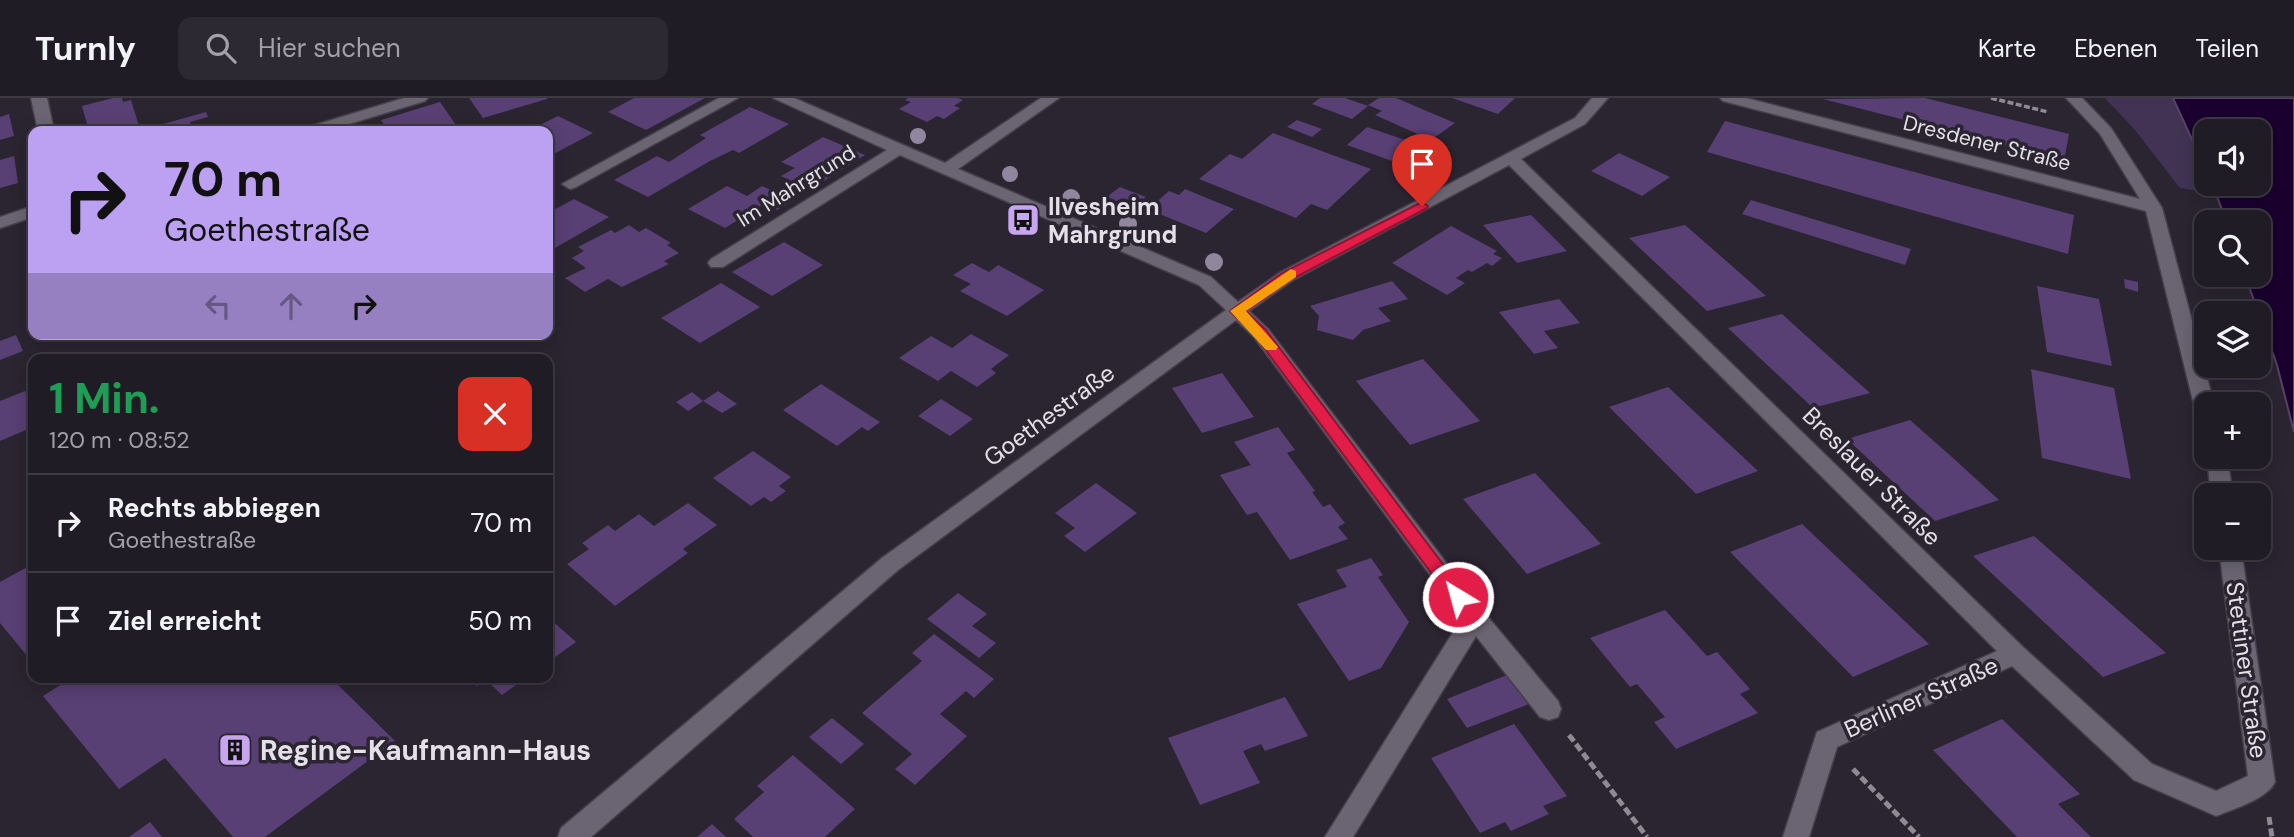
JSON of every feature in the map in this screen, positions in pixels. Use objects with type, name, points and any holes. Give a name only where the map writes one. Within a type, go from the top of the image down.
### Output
[{"type":"street","points":[[39,98],[45,126]]},
{"type":"street","points":[[323,126],[383,103],[420,98]]},
{"type":"street","points":[[570,184],[730,98]]},
{"type":"street","name":"Im Mahrgrund","points":[[781,98],[1205,281],[1237,311]]},
{"type":"street","points":[[947,169],[1051,98]]},
{"type":"street","name":"Goethestraße","points":[[571,837],[890,564],[1237,311],[1287,276],[1580,121],[1600,98]]},
{"type":"street","name":"Dresdener Straße","points":[[1728,98],[2154,208]]},
{"type":"street","points":[[2074,98],[2106,131],[2154,208],[2201,392]]},
{"type":"street","name":"Im Mahrgrund","points":[[717,263],[899,149]]},
{"type":"street","name":"Breslauer Straße","points":[[1512,159],[2015,654],[2143,772],[2216,804]]},
{"type":"street","points":[[0,223],[28,213]]},
{"type":"street","points":[[1237,311],[1261,333],[1475,618],[1549,709]]},
{"type":"street","name":"Stettiner Straße","points":[[2216,804],[2262,782],[2232,560]]},
{"type":"street","points":[[1338,837],[1475,618]]},
{"type":"street","name":"Berliner Straße","points":[[1796,837],[1826,740],[2015,654]]},
{"type":"path","points":[[1991,98],[2053,114]]},
{"type":"path","points":[[1549,709],[1647,837]]},
{"type":"path","name":"Berliner Straße","points":[[1826,740],[1919,837]]},
{"type":"shaded area","points":[[2105,98],[2173,98],[2194,144],[2194,190],[2180,188],[2135,130]]},
{"type":"shaded area","points":[[2173,98],[2294,98],[2294,432],[2271,348],[2271,301],[2254,301],[2249,287],[2271,287],[2271,210],[2222,210],[2217,196],[2271,196],[2271,119],[2194,119],[2194,144]]},
{"type":"building","points":[[113,98],[122,98],[123,102],[131,100],[139,126],[88,126],[82,106]]},
{"type":"building","points":[[469,98],[547,98],[547,99],[483,118]]},
{"type":"building","points":[[634,98],[705,98],[646,130],[608,112]]},
{"type":"building","points":[[1320,98],[1345,98],[1368,106],[1352,119],[1312,104]]},
{"type":"building","points":[[1379,98],[1396,98],[1455,123],[1431,140],[1375,115],[1382,111],[1368,105]]},
{"type":"building","points":[[1452,98],[1515,98],[1498,114]]},
{"type":"building","points":[[1925,98],[2069,134],[2064,161],[1823,99]]},
{"type":"building","points":[[905,100],[963,100],[954,106],[960,108],[944,119],[937,116],[927,122],[899,109],[911,102]]},
{"type":"building","points":[[440,102],[456,125],[385,126],[381,120]]},
{"type":"building","points":[[750,107],[789,124],[739,153],[733,150],[710,161],[648,197],[614,180],[657,156],[669,162],[706,138],[700,135]]},
{"type":"building","points":[[206,112],[208,117],[190,122],[191,126],[163,124]]},
{"type":"building","points":[[9,114],[14,136],[0,140],[0,117]]},
{"type":"building","points":[[558,116],[593,133],[553,154],[553,126],[538,126]]},
{"type":"building","points":[[1297,120],[1322,129],[1312,137],[1287,127]]},
{"type":"building","points":[[1725,121],[2074,215],[2068,254],[1707,152]]},
{"type":"building","points":[[1367,127],[1414,143],[1395,162],[1347,145]]},
{"type":"building","points":[[1273,133],[1371,169],[1327,210],[1311,204],[1296,218],[1199,179],[1230,154],[1242,159]]},
{"type":"building","points":[[823,137],[865,155],[824,181],[814,177],[801,186],[781,176],[795,168],[781,162]]},
{"type":"building","points":[[1619,153],[1670,177],[1642,196],[1591,171]]},
{"type":"building","points":[[14,156],[18,183],[0,188],[0,160]]},
{"type":"building","points":[[727,186],[747,196],[762,186],[793,200],[777,210],[764,204],[725,228],[688,209]]},
{"type":"building","points":[[1120,187],[1146,197],[1127,212],[1101,201]]},
{"type":"building","points":[[1185,189],[1234,209],[1206,233],[1157,213],[1162,210],[1152,206],[1169,191],[1179,195]]},
{"type":"building","points":[[574,199],[609,217],[553,249],[553,210]]},
{"type":"building","points":[[1751,200],[1911,249],[1905,265],[1742,214]]},
{"type":"building","points":[[1531,215],[1567,251],[1517,263],[1483,225]]},
{"type":"building","points":[[629,225],[639,232],[646,228],[671,243],[667,245],[679,253],[664,261],[669,264],[622,287],[608,279],[585,292],[565,278],[586,268],[572,258],[584,251],[578,247],[611,230],[615,233]]},
{"type":"building","points":[[1685,225],[1766,296],[1707,311],[1629,238]]},
{"type":"building","points":[[1451,226],[1497,251],[1493,254],[1502,258],[1492,266],[1487,263],[1456,278],[1465,283],[1447,295],[1392,263]]},
{"type":"building","points":[[784,242],[823,265],[772,296],[732,272]]},
{"type":"building","points":[[972,263],[989,272],[998,265],[1044,290],[1007,316],[960,291],[971,284],[953,275]]},
{"type":"building","points":[[2124,279],[2138,282],[2138,292],[2125,288]]},
{"type":"building","points":[[1392,281],[1408,299],[1378,308],[1391,321],[1363,330],[1353,340],[1317,330],[1319,316],[1310,306]]},
{"type":"building","points":[[721,283],[760,307],[700,343],[661,318]]},
{"type":"building","points":[[2037,286],[2099,299],[2112,366],[2047,352]]},
{"type":"building","points":[[1559,299],[1580,323],[1544,331],[1558,348],[1534,354],[1499,312]]},
{"type":"building","points":[[1782,314],[1870,393],[1813,408],[1728,328]]},
{"type":"building","points":[[971,334],[1009,355],[991,369],[996,373],[977,387],[951,371],[938,381],[899,358],[931,336],[952,348]]},
{"type":"building","points":[[16,335],[23,351],[0,360],[0,341]]},
{"type":"building","points":[[1423,359],[1480,421],[1410,445],[1356,381]]},
{"type":"building","points":[[2031,369],[2114,388],[2131,479],[2042,458]]},
{"type":"building","points":[[1222,373],[1254,417],[1202,433],[1172,388]]},
{"type":"building","points":[[821,384],[880,422],[868,431],[862,427],[837,446],[783,410]]},
{"type":"building","points":[[1668,387],[1758,471],[1696,494],[1609,407]]},
{"type":"building","points":[[25,391],[28,398],[28,429],[0,441],[0,401]]},
{"type":"building","points":[[718,391],[737,404],[722,413],[703,401]]},
{"type":"building","points":[[692,392],[703,401],[688,411],[676,402]]},
{"type":"building","points":[[941,399],[973,419],[950,436],[918,416]]},
{"type":"building","points":[[1910,420],[1999,500],[1935,521],[1847,439]]},
{"type":"building","points":[[1278,427],[1295,450],[1287,453],[1315,491],[1312,492],[1323,507],[1330,504],[1345,523],[1338,527],[1348,539],[1290,560],[1257,512],[1247,515],[1220,475],[1251,465],[1234,442]]},
{"type":"building","points":[[753,451],[791,477],[779,486],[786,491],[771,502],[764,497],[751,506],[713,478]]},
{"type":"building","points":[[1535,473],[1601,544],[1527,574],[1463,499]]},
{"type":"building","points":[[1096,483],[1137,513],[1085,552],[1064,536],[1075,528],[1055,513]]},
{"type":"building","points":[[688,503],[717,525],[683,549],[688,553],[615,606],[567,564],[589,549],[582,543],[608,525],[615,531],[639,514],[654,526]]},
{"type":"building","points":[[1802,524],[1929,644],[1853,677],[1730,552]]},
{"type":"building","points":[[2034,536],[2166,653],[2103,677],[1973,556]]},
{"type":"building","points":[[1371,558],[1383,575],[1378,577],[1409,622],[1381,668],[1349,681],[1297,604],[1347,587],[1336,570]]},
{"type":"building","points":[[28,567],[28,657],[0,623],[0,582]]},
{"type":"building","points":[[958,593],[987,614],[972,626],[996,643],[979,658],[927,619]]},
{"type":"building","points":[[1665,610],[1707,656],[1717,652],[1750,689],[1740,694],[1758,713],[1676,749],[1654,722],[1665,717],[1637,684],[1630,687],[1590,638]]},
{"type":"building","points":[[553,621],[576,642],[553,658]]},
{"type":"building","points":[[934,634],[994,679],[974,698],[966,691],[940,714],[967,736],[915,785],[895,769],[912,754],[862,713],[922,661],[912,653]]},
{"type":"building","points":[[1507,675],[1529,704],[1467,728],[1447,699]]},
{"type":"building","name":"Regine-Kaufmann-Haus","points":[[64,683],[336,683],[395,741],[265,837],[233,837],[165,758],[119,789],[43,696]]},
{"type":"building","points":[[489,683],[519,683],[502,695]]},
{"type":"building","points":[[1285,697],[1308,736],[1265,751],[1261,744],[1243,751],[1260,783],[1200,805],[1168,738]]},
{"type":"building","points":[[832,718],[864,744],[841,764],[809,737]]},
{"type":"building","points":[[2002,719],[2080,794],[2058,804],[2091,837],[2017,837],[1933,750]]},
{"type":"building","points":[[1514,724],[1567,796],[1543,806],[1549,814],[1511,831],[1505,822],[1480,833],[1431,758]]},
{"type":"building","points":[[793,755],[855,809],[825,837],[753,837],[734,819],[764,792],[757,786]]},
{"type":"building","points":[[150,822],[162,837],[129,837]]},
{"type":"building","points":[[712,824],[726,837],[697,837]]},
{"type":"slow traffic","points":[[1271,347],[1261,333],[1237,311],[1291,274]]},
{"type":"place","name":"Ilvesheim Mahrgrund","points":[[1023,220]]},
{"type":"place","name":"Regine-Kaufmann-Haus","points":[[235,750]]},
{"type":"route","points":[[1422,206],[1287,276],[1237,311],[1261,333],[1458,597]]}]
